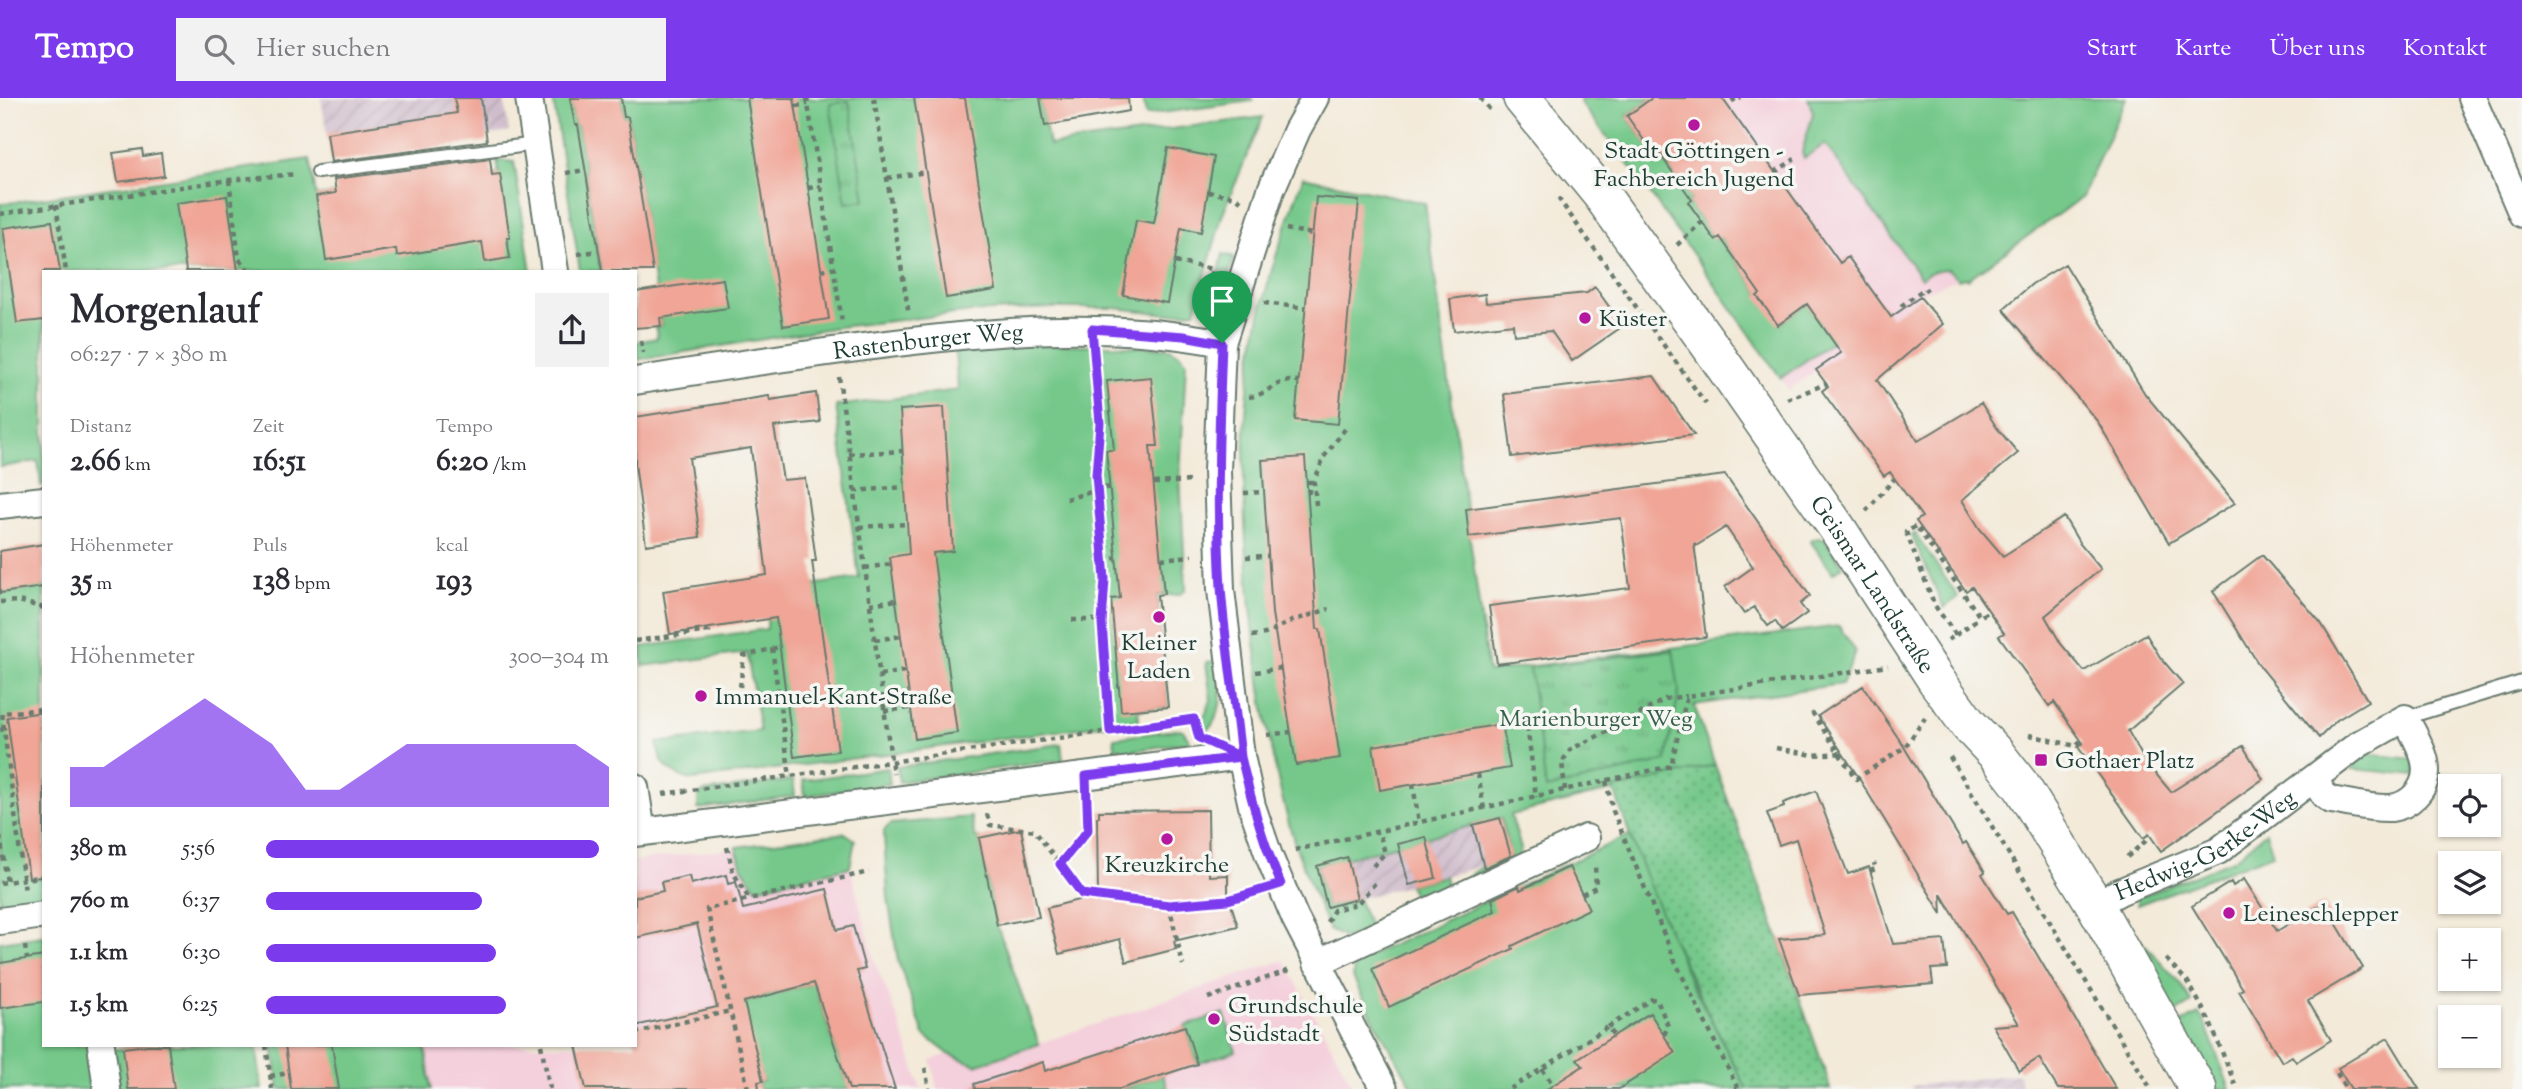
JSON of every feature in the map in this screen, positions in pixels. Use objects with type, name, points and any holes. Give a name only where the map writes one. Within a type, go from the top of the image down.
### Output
[{"type":"main road","name":"Geismar Landstraße","points":[[1509,107],[1600,194],[1837,528],[1936,680],[2022,787],[2095,905],[2198,1089]]},
{"type":"street","points":[[529,98],[555,270]]},
{"type":"street","points":[[1315,98],[1297,130],[1271,190],[1222,343],[1218,521],[1221,590],[1241,757],[1252,806],[1269,856],[1314,956],[1384,1089]]},
{"type":"street","points":[[2472,98],[2522,214]]},
{"type":"street","name":"Rastenburger Weg","points":[[637,380],[835,351],[992,333],[1092,329],[1184,336],[1222,343]]},
{"type":"street","points":[[0,505],[42,500]]},
{"type":"street","name":"Hedwig-Gerke-Weg","points":[[2095,905],[2119,892],[2218,851],[2314,779],[2369,738],[2405,718],[2421,747],[2427,769],[2422,787],[2410,800],[2389,808],[2331,800],[2324,795],[2314,779]]},
{"type":"street","points":[[637,805],[639,832],[1241,757]]},
{"type":"street","points":[[1314,956],[1586,838]]},
{"type":"street","points":[[0,921],[42,915]]},
{"type":"street","points":[[101,1047],[107,1089]]},
{"type":"lane","points":[[318,172],[536,144]]},
{"type":"lane","name":"Hedwig-Gerke-Weg","points":[[2405,718],[2522,682]]},
{"type":"path","points":[[874,98],[913,341]]},
{"type":"path","points":[[1480,98],[1509,107]]},
{"type":"path","points":[[1732,98],[1735,102],[1741,98]]},
{"type":"path","points":[[796,106],[808,101],[844,332],[835,351]]},
{"type":"path","points":[[1775,172],[1795,159]]},
{"type":"path","points":[[0,214],[229,180],[318,172]]},
{"type":"path","points":[[887,178],[926,172]]},
{"type":"path","points":[[229,180],[239,259],[248,270]]},
{"type":"path","points":[[808,188],[821,186]]},
{"type":"path","points":[[1557,197],[1708,407]]},
{"type":"path","points":[[56,205],[66,269],[59,268]]},
{"type":"path","points":[[1684,240],[1702,222]]},
{"type":"path","points":[[1175,262],[1212,269]]},
{"type":"path","points":[[821,270],[834,268]]},
{"type":"path","points":[[1901,306],[1925,289],[1927,291]]},
{"type":"path","points":[[1235,299],[1306,308]]},
{"type":"path","points":[[1092,329],[1099,414],[1097,489],[1105,579],[1102,621],[1110,731]]},
{"type":"path","points":[[1220,399],[1254,397],[1281,381],[1299,381]]},
{"type":"path","points":[[1783,401],[1826,384]]},
{"type":"path","points":[[843,405],[890,747]]},
{"type":"path","points":[[1099,414],[1110,413]]},
{"type":"path","points":[[1315,505],[1314,482],[1324,457],[1345,429]]},
{"type":"path","points":[[849,454],[903,451]]},
{"type":"path","points":[[1863,514],[1894,479]]},
{"type":"path","points":[[1307,492],[1309,482],[1314,482]]},
{"type":"path","points":[[855,491],[905,487]]},
{"type":"path","points":[[1066,499],[1109,487]]},
{"type":"path","points":[[859,527],[907,524]]},
{"type":"path","points":[[1956,635],[1935,606],[1906,532],[1916,526],[1980,617]]},
{"type":"path","points":[[1103,559],[1116,558]]},
{"type":"path","points":[[865,568],[891,564]]},
{"type":"path","points":[[870,604],[896,600]]},
{"type":"path","points":[[0,603],[19,601],[42,607]]},
{"type":"path","points":[[1227,641],[1265,634],[1293,621],[1329,610]]},
{"type":"path","points":[[1940,646],[1989,611]]},
{"type":"path","points":[[1072,620],[1113,622]]},
{"type":"path","points":[[637,641],[709,631],[708,628]]},
{"type":"path","points":[[875,640],[901,636]]},
{"type":"path","points":[[740,687],[744,656],[779,647]]},
{"type":"path","points":[[772,648],[790,777]]},
{"type":"path","points":[[1881,656],[1895,675]]},
{"type":"path","points":[[1565,790],[1562,762],[1571,749],[1621,725],[1665,699],[1889,666]]},
{"type":"path","points":[[880,675],[905,671]]},
{"type":"path","points":[[1107,687],[1119,685]]},
{"type":"path","points":[[1269,856],[1671,766],[1687,696]]},
{"type":"path","points":[[884,711],[910,708]]},
{"type":"path","points":[[23,872],[10,754],[2,730],[2,713],[42,709]]},
{"type":"path","points":[[1812,712],[1856,779],[1905,747],[1925,718],[1932,729]]},
{"type":"path","points":[[1517,717],[1526,716],[1536,797]]},
{"type":"path","points":[[637,792],[689,791],[1194,719],[1199,738],[1241,757]]},
{"type":"path","points":[[782,722],[789,721]]},
{"type":"path","points":[[2028,735],[2076,746],[2081,740]]},
{"type":"path","points":[[1776,748],[1813,755],[1841,753]]},
{"type":"path","points":[[1947,752],[2151,1089]]},
{"type":"path","points":[[1478,774],[1483,808]]},
{"type":"path","points":[[1060,864],[1088,830],[1086,776]]},
{"type":"path","points":[[1606,781],[1613,811],[1675,961],[1738,1089]]},
{"type":"path","points":[[1413,784],[1419,823]]},
{"type":"path","points":[[689,791],[692,825]]},
{"type":"path","points":[[1001,827],[1035,831],[1082,894],[1169,905],[1228,900],[1281,884]]},
{"type":"path","points":[[1373,866],[1385,853],[1380,832]]},
{"type":"path","points":[[0,836],[7,882]]},
{"type":"path","points":[[2133,851],[2148,839],[2146,836]]},
{"type":"path","points":[[725,841],[733,872],[749,899]]},
{"type":"path","points":[[1870,871],[1876,869],[1874,863]]},
{"type":"path","points":[[748,1089],[707,909],[869,872]]},
{"type":"path","points":[[0,883],[42,876]]},
{"type":"path","points":[[1314,956],[1334,910],[1357,904],[1377,881]]},
{"type":"path","points":[[1169,905],[1183,965]]},
{"type":"path","points":[[1208,998],[1289,970]]},
{"type":"path","points":[[1510,1089],[1652,999],[1657,1000],[1668,1026],[1664,1035]]},
{"type":"path","points":[[637,1033],[730,1011]]},
{"type":"path","points":[[1608,1027],[1614,1036]]},
{"type":"path","points":[[266,1047],[272,1089]]},
{"type":"path","points":[[541,1047],[550,1089]]},
{"type":"path","points":[[925,1068],[929,1089]]},
{"type":"path","points":[[1542,1069],[1553,1085]]},
{"type":"path","points":[[270,1076],[289,1073]]},
{"type":"path","points":[[2337,1073],[2346,1089]]},
{"type":"shaded area","points":[[321,98],[504,98],[509,132],[331,159]]},
{"type":"shaded area","points":[[1577,98],[2126,98],[1968,279],[1958,279],[1927,291],[1789,390],[1644,185]]},
{"type":"shaded area","points":[[1501,818],[1512,858],[1327,907],[1316,866]]},
{"type":"shaded area","points":[[845,833],[855,840],[850,867],[875,963],[898,1018],[921,1089],[431,1089],[425,1047],[637,1047],[637,861]]},
{"type":"shaded area","name":"Grundschule Südstadt","points":[[1284,960],[1355,1089],[937,1089],[931,1060],[949,1054],[976,1065]]},
{"type":"shaded area","points":[[2019,1074],[2021,1089],[1912,1089],[1911,1086]]},
{"type":"green space","points":[[553,98],[570,98],[575,125],[578,125],[601,270],[580,270]]},
{"type":"green space","points":[[621,98],[1040,98],[1049,145],[1263,117],[1223,213],[1195,311],[1168,314],[1115,308],[1052,308],[972,312],[838,327],[637,360],[637,342],[657,338],[656,327],[661,326],[628,117],[624,117]]},
{"type":"green space","points":[[1143,98],[1251,98],[1253,101],[1146,115]]},
{"type":"green space","points":[[1581,98],[1652,98],[1627,116],[1648,145],[1652,143],[1692,200],[1688,202],[1715,240],[1720,237],[1779,324],[1807,304],[1833,341],[1781,378],[1644,185],[1580,102]]},
{"type":"green space","points":[[1808,98],[2126,98],[2082,197],[1968,279],[1958,279],[1948,269],[1934,271],[1921,278],[1825,144],[1804,158],[1802,152],[1813,113]]},
{"type":"green space","points":[[849,101],[865,200],[846,203],[830,104]]},
{"type":"green space","points":[[310,159],[316,196],[499,174],[497,160],[514,162],[531,270],[42,270],[41,486],[38,461],[0,467],[0,204]]},
{"type":"green space","points":[[1303,177],[1425,203],[1488,672],[1839,626],[1856,652],[1842,684],[1694,705],[1715,765],[1511,815],[1521,849],[1517,862],[1473,881],[1469,876],[1484,866],[1511,858],[1501,818],[1317,866],[1327,907],[1358,899],[1370,928],[1347,939],[1329,930],[1302,863],[1286,812],[1272,755],[1262,696],[1246,538],[1245,433],[1251,363],[1266,290]]},
{"type":"green space","points":[[1223,254],[1234,257],[1222,301],[1212,304]]},
{"type":"green space","points":[[1025,345],[1170,348],[1186,362],[1180,477],[1186,589],[1179,595],[1157,595],[1168,707],[1138,710],[1139,720],[692,780],[668,768],[660,757],[657,743],[760,731],[747,653],[643,666],[641,647],[767,629],[768,591],[859,578],[836,406],[958,390],[955,352]]},
{"type":"green space","points":[[1915,533],[1958,597],[1944,608],[1912,536]]},
{"type":"green space","points":[[1823,538],[1843,566],[1833,573],[1811,542],[1813,539]]},
{"type":"green space","points":[[42,586],[42,901],[0,907],[0,593]]},
{"type":"green space","name":"Marienburger Weg","points":[[1673,650],[1679,691],[1666,761],[1546,789],[1530,667]]},
{"type":"green space","points":[[1218,661],[1221,699],[1217,716],[1206,733],[1202,723],[1211,700],[1206,662]]},
{"type":"green space","points":[[1182,729],[1191,742],[1116,753],[1114,738]]},
{"type":"green space","points":[[1061,744],[1063,760],[899,782],[897,767]]},
{"type":"green space","points":[[2368,754],[2413,759],[2415,775],[2352,769],[2359,758]]},
{"type":"green space","points":[[1715,765],[1831,1089],[1747,1089],[1674,942],[1627,828],[1614,789]]},
{"type":"green space","points":[[888,768],[890,784],[805,796],[803,780]]},
{"type":"green space","points":[[793,780],[795,796],[698,809],[698,797],[703,792]]},
{"type":"green space","points":[[971,817],[975,838],[979,838],[997,925],[1039,1044],[976,1065],[949,1054],[924,1035],[898,961],[888,898],[884,836],[884,830],[891,824]]},
{"type":"green space","points":[[2266,832],[2273,854],[2137,905],[2137,898],[2233,860]]},
{"type":"green space","points":[[845,833],[855,840],[850,867],[756,888],[742,867],[736,847]]},
{"type":"green space","points":[[1629,835],[1689,978],[1747,1089],[1414,1089],[1374,1021],[1353,977],[1354,967],[1360,960]]},
{"type":"green space","points":[[1445,876],[1449,893],[1420,907],[1409,885]]},
{"type":"green space","points":[[2129,927],[2180,983],[2192,1003],[2173,1014],[2126,929]]},
{"type":"green space","points":[[42,936],[42,1047],[90,1047],[95,1089],[0,1089],[0,942]]},
{"type":"green space","points":[[814,983],[849,1089],[759,1089],[758,1082],[763,1081],[739,1004]]},
{"type":"green space","points":[[1224,1013],[1236,1051],[1197,1064],[1185,1026]]},
{"type":"green space","points":[[2199,1014],[2205,1023],[2230,1089],[2216,1089],[2179,1024]]},
{"type":"green space","points":[[133,1047],[256,1047],[262,1089],[117,1089],[111,1050]]},
{"type":"green space","points":[[273,1047],[425,1047],[431,1089],[279,1089]]},
{"type":"green space","points":[[1163,1075],[1168,1089],[1120,1089]]},
{"type":"building","points":[[454,98],[481,98],[487,141],[331,162],[327,133],[457,113]]},
{"type":"building","points":[[570,98],[621,98],[624,117],[628,117],[653,271],[602,270],[578,125],[575,125]]},
{"type":"building","points":[[747,98],[794,98],[829,319],[783,326]]},
{"type":"building","points":[[914,98],[965,98],[996,290],[946,298]]},
{"type":"building","points":[[1040,98],[1128,98],[1129,111],[1045,126]]},
{"type":"building","points":[[1652,98],[1722,98],[1840,263],[1848,257],[1891,317],[1920,297],[1943,324],[1877,380],[1918,441],[1981,403],[2018,453],[1962,500],[1980,529],[2003,556],[2064,517],[2080,544],[2101,569],[2045,616],[2061,644],[2084,671],[2146,634],[2160,657],[2183,684],[2128,731],[2145,761],[2171,792],[2243,746],[2263,779],[2161,851],[2149,834],[2143,838],[2078,747],[2083,743],[2054,702],[2049,706],[1999,636],[2004,633],[1972,587],[1966,591],[1916,521],[1922,517],[1890,472],[1884,476],[1822,391],[1828,386],[1816,370],[1841,353],[1807,304],[1778,325],[1720,237],[1715,240],[1688,202],[1692,200],[1652,143],[1648,146],[1627,116]]},
{"type":"building","points":[[1168,148],[1214,157],[1201,232],[1181,228],[1167,303],[1123,295],[1136,220],[1154,223]]},
{"type":"building","points":[[142,149],[143,156],[161,153],[164,176],[118,182],[113,153]]},
{"type":"building","points":[[490,159],[492,175],[500,174],[510,238],[507,238],[510,258],[485,262],[482,242],[397,256],[396,249],[326,260],[316,196],[336,193],[334,179]]},
{"type":"building","points":[[227,196],[238,270],[186,270],[176,203]]},
{"type":"building","points":[[1316,197],[1359,201],[1338,424],[1295,420]]},
{"type":"building","points":[[52,221],[60,270],[42,270],[42,320],[17,323],[3,228]]},
{"type":"building","points":[[2065,264],[2145,394],[2235,503],[2169,543],[2098,422],[2003,309],[2032,284]]},
{"type":"building","points":[[723,279],[728,308],[660,318],[661,326],[637,328],[637,292]]},
{"type":"building","points":[[1595,287],[1623,326],[1572,361],[1551,331],[1514,335],[1513,324],[1454,331],[1450,299],[1485,294],[1486,303],[1587,293]]},
{"type":"building","points":[[1654,376],[1694,435],[1512,457],[1504,394]]},
{"type":"building","points":[[1151,377],[1158,446],[1150,446],[1164,594],[1157,595],[1168,707],[1121,711],[1111,599],[1120,598],[1106,450],[1114,450],[1107,381]]},
{"type":"building","points":[[816,393],[820,422],[774,427],[783,480],[805,478],[816,561],[812,561],[838,751],[794,757],[776,618],[670,634],[663,591],[767,575],[751,448],[689,458],[700,537],[646,545],[637,479],[637,417],[769,396],[770,400]]},
{"type":"building","points":[[944,407],[953,551],[933,553],[957,733],[915,739],[890,557],[909,554],[900,410]]},
{"type":"building","points":[[1305,457],[1317,629],[1320,629],[1340,758],[1296,765],[1272,613],[1262,460]]},
{"type":"building","points":[[1725,475],[1810,596],[1800,604],[1807,613],[1782,631],[1775,621],[1768,626],[1754,607],[1744,614],[1725,587],[1753,567],[1726,527],[1696,546],[1694,543],[1706,637],[1497,664],[1489,606],[1630,588],[1621,518],[1469,537],[1466,509]]},
{"type":"building","points":[[42,544],[42,587],[0,593],[0,551]]},
{"type":"building","points":[[2262,555],[2321,623],[2368,701],[2337,720],[2319,738],[2259,665],[2213,591]]},
{"type":"building","points":[[1863,686],[1901,742],[1963,844],[1966,842],[1985,872],[1982,874],[2007,914],[2012,912],[2116,1089],[2058,1089],[2039,1058],[2019,1071],[1993,1026],[2019,1024],[1941,894],[1942,914],[1818,716]]},
{"type":"building","points":[[42,712],[42,877],[29,878],[7,717]]},
{"type":"building","points":[[1502,724],[1510,768],[1380,790],[1373,746]]},
{"type":"building","points":[[1816,791],[1848,874],[1869,867],[1893,944],[1944,940],[1947,968],[1931,969],[1933,984],[1799,995],[1779,939],[1825,935],[1796,839],[1779,845],[1767,813],[1784,807],[1783,803]]},
{"type":"building","points":[[1208,810],[1209,876],[1228,875],[1228,895],[1238,926],[1174,941],[1176,949],[1126,962],[1120,939],[1059,954],[1047,908],[1098,895],[1099,811]]},
{"type":"building","points":[[1500,818],[1511,856],[1484,868],[1473,825]]},
{"type":"building","points":[[1021,829],[1039,917],[997,925],[979,838]]},
{"type":"building","points":[[1426,837],[1436,878],[1409,885],[1398,844]]},
{"type":"building","points":[[1347,857],[1357,899],[1327,907],[1317,866]]},
{"type":"building","points":[[1569,867],[1589,909],[1512,946],[1513,949],[1389,1007],[1372,969],[1495,911],[1492,899],[1519,886],[1520,890]]},
{"type":"building","points":[[726,875],[728,884],[736,882],[743,909],[827,889],[837,930],[853,926],[865,969],[857,971],[895,1089],[849,1089],[814,983],[744,1002],[763,1081],[758,1082],[759,1089],[586,1089],[576,1047],[637,1047],[637,1026],[717,1007],[697,924],[637,938],[637,897],[663,891],[661,882],[689,876],[691,884]]},
{"type":"building","points":[[2244,879],[2277,931],[2324,903],[2363,968],[2308,1001],[2331,1040],[2296,1062],[2292,1056],[2282,1062],[2239,991],[2243,989],[2192,906],[2231,882],[2233,886]]},
{"type":"building","points":[[42,956],[42,1002],[0,1008],[0,963]]},
{"type":"building","points":[[1650,1013],[1675,1053],[1619,1089],[1547,1089],[1583,1066],[1577,1059]]},
{"type":"building","points":[[1185,1026],[1197,1064],[1120,1089],[975,1089],[974,1084],[1043,1062],[1045,1071]]},
{"type":"building","points":[[2388,1038],[2419,1089],[2351,1089],[2338,1068]]},
{"type":"building","points":[[168,1047],[174,1089],[128,1089],[123,1048]]},
{"type":"building","points":[[285,1047],[332,1047],[339,1089],[291,1089]]},
{"type":"place","name":"Stadt Göttingen - Fachbereich Jugend","points":[[1694,125]]},
{"type":"place","name":"Küster","points":[[1585,318]]},
{"type":"place","name":"Kleiner Laden","points":[[1159,617]]},
{"type":"place","name":"Immanuel-Kant-Straße","points":[[701,696]]},
{"type":"place","name":"Gothaer Platz","points":[[2041,760]]},
{"type":"place","name":"Kreuzkirche","points":[[1167,839]]},
{"type":"place","name":"Leineschlepper","points":[[2229,913]]},
{"type":"place","name":"Grundschule Südstadt","points":[[1214,1019]]},
{"type":"route","points":[[1222,343],[1130,330],[1092,329],[1100,423],[1096,475],[1105,579],[1102,623],[1110,731],[1194,719],[1199,738],[1241,757],[1252,806],[1281,884],[1228,900],[1169,905],[1082,894],[1060,864],[1088,830],[1086,776],[1241,757],[1221,590],[1217,471],[1222,343]]}]
